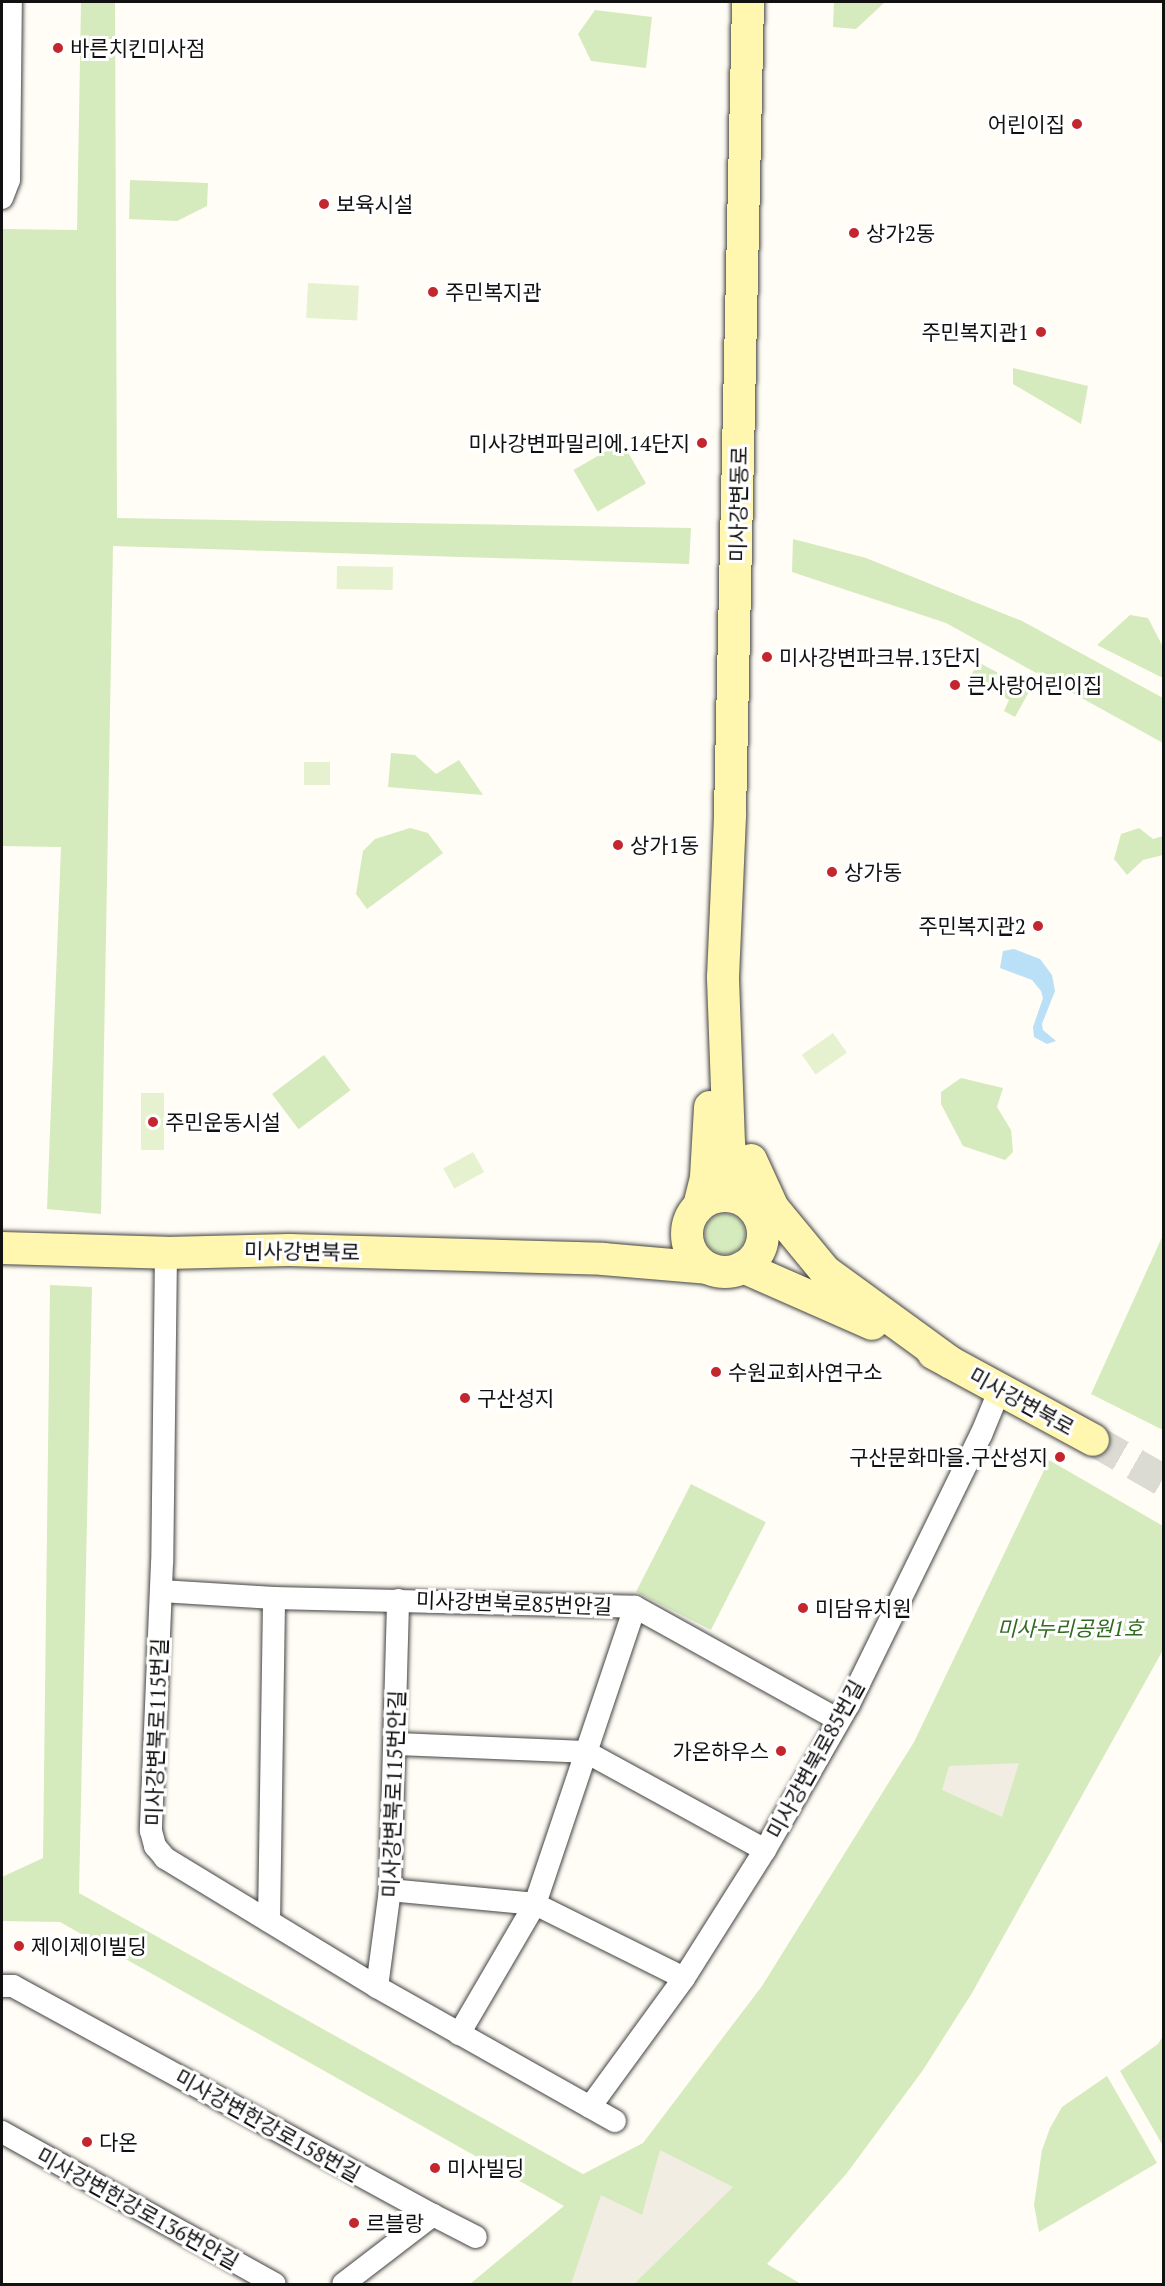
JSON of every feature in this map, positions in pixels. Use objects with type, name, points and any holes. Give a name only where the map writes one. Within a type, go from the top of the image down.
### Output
[{"type":"main road","name":"미사강변동로","points":[[725,1006],[748,2]]},
{"type":"main road","points":[[725,1006],[729,1143],[734,1175],[747,1202],[762,1223],[763,1236],[754,1259],[731,1272],[707,1268],[691,1251],[693,1216],[706,1177],[711,1088],[725,1006]]},
{"type":"main road","points":[[725,1006],[749,1156],[773,1208],[825,1270],[950,1362]]},
{"type":"main road","points":[[603,1259],[665,1240],[693,1216],[722,1196],[747,1202]]},
{"type":"main road","points":[[763,1236],[806,1275],[877,1327]]},
{"type":"main road","name":"미사강변북로","points":[[2,1248],[166,1253],[288,1250],[603,1259],[707,1268]]},
{"type":"main road","points":[[743,1267],[800,1289],[950,1362]]},
{"type":"main road","name":"미사강변북로","points":[[950,1362],[1093,1440]]},
{"type":"street","points":[[2,198],[9,180],[5,65],[11,2]]},
{"type":"street","name":"미사강변북로115번길","points":[[166,1253],[161,1591],[151,1831],[155,1846],[165,1858],[376,1987],[615,2121]]},
{"type":"street","name":"미사강변북로85번길","points":[[590,2107],[684,1978],[765,1850],[839,1720],[981,1435],[1000,1389]]},
{"type":"street","name":"미사강변북로85번안길","points":[[161,1591],[274,1598],[634,1607],[839,1720]]},
{"type":"street","points":[[269,1922],[274,1598]]},
{"type":"street","name":"미사강변북로115번안길","points":[[376,1987],[390,1890],[397,1744],[398,1600]]},
{"type":"street","points":[[459,2034],[535,1904],[634,1607]]},
{"type":"street","points":[[397,1744],[586,1752],[765,1850]]},
{"type":"street","points":[[390,1890],[535,1904],[684,1978]]},
{"type":"street","name":"미사강변한강로158번길","points":[[2,1986],[13,1986],[476,2237]]},
{"type":"street","name":"미사강변한강로136번안길","points":[[2,2132],[275,2284]]},
{"type":"street","points":[[343,2284],[433,2215]]},
{"type":"green space","points":[[81,2],[115,2],[117,518],[691,528],[689,564],[113,546],[101,1214],[47,1209],[61,847],[2,846],[3,229],[77,230]]},
{"type":"green space","points":[[834,2],[885,2],[856,29],[833,27]]},
{"type":"green space","points":[[595,10],[652,17],[646,68],[591,61],[578,34]]},
{"type":"green space","points":[[130,180],[208,183],[207,206],[177,221],[129,219]]},
{"type":"green space","points":[[308,283],[359,286],[357,321],[306,318]]},
{"type":"green space","points":[[1013,368],[1088,386],[1081,424],[1013,384]]},
{"type":"green space","points":[[622,442],[646,484],[598,512],[574,470]]},
{"type":"green space","points":[[793,539],[866,558],[1022,621],[1163,698],[1163,743],[946,623],[792,572]]},
{"type":"green space","points":[[337,566],[393,567],[393,590],[337,589]]},
{"type":"green space","points":[[1130,615],[1148,618],[1163,647],[1163,678],[1097,645]]},
{"type":"green space","points":[[978,662],[1030,690],[1015,717],[1004,711],[1009,700],[970,678]]},
{"type":"green space","points":[[391,753],[415,755],[436,774],[459,760],[483,795],[388,787]]},
{"type":"green space","points":[[304,762],[330,762],[330,785],[304,785]]},
{"type":"green space","points":[[410,828],[428,833],[443,853],[367,909],[356,894],[363,851],[375,839]]},
{"type":"green space","points":[[1139,828],[1153,839],[1163,836],[1163,855],[1143,860],[1127,875],[1114,859],[1121,834]]},
{"type":"green space","points":[[833,1033],[847,1053],[816,1074],[802,1055]]},
{"type":"green space","points":[[324,1055],[350,1090],[299,1129],[272,1094]]},
{"type":"green space","points":[[961,1078],[1003,1088],[997,1107],[1011,1130],[1013,1152],[1005,1160],[963,1146],[941,1104],[941,1092]]},
{"type":"green space","name":"주민운동시설","points":[[141,1093],[164,1093],[164,1150],[141,1150]]},
{"type":"green space","points":[[473,1152],[484,1172],[454,1189],[443,1168]]},
{"type":"green space","points":[[725,1214],[733,1215],[739,1220],[744,1226],[744,1242],[739,1248],[733,1253],[725,1254],[717,1253],[711,1248],[706,1242],[705,1234],[706,1226],[711,1220],[717,1215]]},
{"type":"green space","points":[[1163,1235],[1164,1430],[1091,1394]]},
{"type":"green space","name":"미사누리공원1호","points":[[50,1285],[92,1287],[79,1893],[583,2174],[643,2143],[762,1986],[914,1742],[1049,1460],[1163,1526],[1163,1650],[972,1993],[923,2070],[847,2173],[767,2264],[801,2284],[470,2284],[564,2206],[60,1922],[2,1921],[2,1877],[43,1858]]},
{"type":"green space","points":[[691,1484],[766,1522],[711,1630],[636,1592]]},
{"type":"green space","points":[[1163,2036],[1163,2146],[1120,2071],[1158,2044]]},
{"type":"green space","points":[[1107,2076],[1157,2163],[1039,2232],[1034,2205],[1042,2150],[1050,2128],[1062,2107]]},
{"type":"shaded area","points":[[1019,1763],[1002,1817],[942,1790],[949,1766]]},
{"type":"shaded area","points":[[660,2150],[733,2187],[634,2284],[571,2284],[601,2195],[642,2215]]},
{"type":"water","points":[[1014,949],[1040,959],[1052,975],[1055,991],[1042,1024],[1043,1030],[1056,1041],[1047,1044],[1034,1037],[1033,1027],[1043,998],[1041,991],[1032,980],[1000,968],[1003,951]]},
{"type":"tunnel","points":[[1093,1440],[1164,1481]]},
{"type":"place","name":"바른치킨미사점","points":[[58,48]]},
{"type":"place","name":"어린이집","points":[[1077,124]]},
{"type":"place","name":"보육시설","points":[[324,204]]},
{"type":"place","name":"상가2동","points":[[854,233]]},
{"type":"place","name":"주민복지관","points":[[433,292]]},
{"type":"place","name":"주민복지관1","points":[[1041,332]]},
{"type":"place","name":"미사강변파밀리에.14단지","points":[[702,443]]},
{"type":"place","name":"미사강변파크뷰.13단지","points":[[767,657]]},
{"type":"place","name":"큰사랑어린이집","points":[[955,685]]},
{"type":"place","name":"상가1동","points":[[618,845]]},
{"type":"place","name":"상가동","points":[[832,872]]},
{"type":"place","name":"주민복지관2","points":[[1038,926]]},
{"type":"place","name":"주민운동시설","points":[[153,1122]]},
{"type":"place","name":"수원교회사연구소","points":[[716,1372]]},
{"type":"place","name":"구산성지","points":[[465,1398]]},
{"type":"place","name":"구산문화마을.구산성지","points":[[1060,1457]]},
{"type":"place","name":"미담유치원","points":[[803,1608]]},
{"type":"place","name":"가온하우스","points":[[781,1751]]},
{"type":"place","name":"제이제이빌딩","points":[[19,1946]]},
{"type":"place","name":"다온","points":[[87,2142]]},
{"type":"place","name":"미사빌딩","points":[[435,2168]]},
{"type":"place","name":"르블랑","points":[[354,2223]]}]
